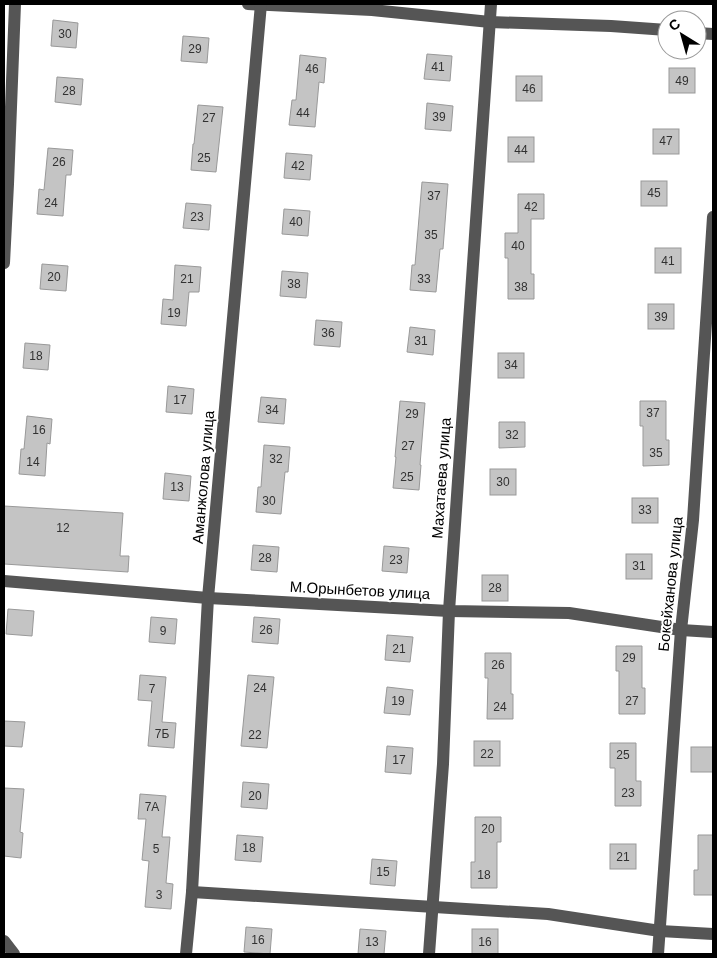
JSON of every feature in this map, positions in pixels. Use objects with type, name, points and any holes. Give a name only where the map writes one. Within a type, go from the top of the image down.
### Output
[{"type":"street","points":[[4,263],[15,4]]},
{"type":"street","points":[[248,4],[372,10],[490,22],[657,29]]},
{"type":"street","name":"Аманжолова улица","points":[[186,954],[192,892],[208,598],[261,4]]},
{"type":"street","name":"Махатаева улица","points":[[430,954],[443,764],[448,611],[491,4]]},
{"type":"street","name":"Бокейханова улица","points":[[658,954],[681,630],[693,520],[713,217]]},
{"type":"street","name":"М.Орынбетов улица","points":[[4,581],[208,598],[448,611],[570,613],[681,630],[713,632]]},
{"type":"street","points":[[192,892],[548,914],[660,931],[713,934]]},
{"type":"street","points":[[4,941],[14,954]]},
{"type":"building","points":[[53,20],[78,23],[76,48],[51,46]]},
{"type":"building","points":[[183,36],[209,38],[207,63],[181,61]]},
{"type":"building","points":[[427,54],[452,56],[450,81],[424,79]]},
{"type":"building","points":[[300,55],[326,58],[324,83],[319,82],[315,127],[289,125],[292,100],[296,100]]},
{"type":"building","points":[[669,68],[695,68],[695,93],[669,93]]},
{"type":"building","points":[[516,76],[542,76],[542,101],[516,101]]},
{"type":"building","points":[[57,77],[83,79],[81,105],[55,102]]},
{"type":"building","points":[[427,103],[453,106],[451,131],[425,129]]},
{"type":"building","points":[[198,105],[223,107],[216,172],[191,170]]},
{"type":"building","points":[[653,129],[679,129],[679,154],[653,154]]},
{"type":"building","points":[[508,137],[534,137],[534,162],[508,162]]},
{"type":"building","points":[[48,148],[73,150],[71,175],[66,175],[63,216],[37,214],[39,189],[44,190]]},
{"type":"building","points":[[286,153],[312,155],[310,180],[284,178]]},
{"type":"building","points":[[641,181],[667,181],[667,206],[641,206]]},
{"type":"building","points":[[422,182],[448,184],[443,249],[440,249],[436,292],[410,290],[412,265],[415,265]]},
{"type":"building","points":[[518,194],[544,194],[544,219],[531,219],[531,274],[534,274],[534,299],[508,299],[508,258],[505,258],[505,233],[518,233]]},
{"type":"building","points":[[186,203],[211,205],[209,230],[183,228]]},
{"type":"building","points":[[284,209],[310,211],[308,236],[282,234]]},
{"type":"building","points":[[655,248],[681,248],[681,273],[655,273]]},
{"type":"building","points":[[42,264],[68,266],[66,291],[40,289]]},
{"type":"building","points":[[175,265],[201,267],[199,292],[189,292],[186,326],[161,324],[163,299],[173,300]]},
{"type":"building","points":[[282,271],[308,273],[306,298],[280,296]]},
{"type":"building","points":[[648,304],[674,304],[674,329],[648,329]]},
{"type":"building","points":[[316,320],[342,322],[340,347],[314,345]]},
{"type":"building","points":[[410,327],[435,330],[433,355],[407,352]]},
{"type":"building","points":[[25,343],[50,345],[48,370],[23,368]]},
{"type":"building","points":[[498,353],[524,353],[524,378],[498,378]]},
{"type":"building","points":[[168,386],[194,389],[192,414],[166,412]]},
{"type":"building","points":[[261,397],[286,399],[284,424],[258,422]]},
{"type":"building","points":[[400,401],[425,403],[419,490],[393,488]]},
{"type":"building","points":[[640,401],[666,401],[666,440],[669,440],[669,465],[643,466],[643,426],[640,426]]},
{"type":"building","points":[[27,416],[52,419],[50,444],[47,443],[45,476],[19,474],[21,449],[24,449]]},
{"type":"building","points":[[499,422],[525,422],[525,447],[499,448]]},
{"type":"building","points":[[264,445],[290,447],[288,472],[285,472],[281,514],[256,512],[258,487],[261,487]]},
{"type":"building","points":[[490,469],[516,469],[516,495],[490,495]]},
{"type":"building","points":[[165,473],[191,476],[189,501],[163,499]]},
{"type":"building","points":[[632,498],[658,498],[658,523],[632,523]]},
{"type":"building","points":[[4,506],[123,513],[120,556],[129,556],[128,572],[4,564]]},
{"type":"building","points":[[253,545],[279,547],[277,572],[251,570]]},
{"type":"building","points":[[384,546],[409,548],[407,573],[382,571]]},
{"type":"building","points":[[626,554],[652,554],[652,579],[626,579]]},
{"type":"building","points":[[482,575],[508,575],[508,601],[482,601]]},
{"type":"building","points":[[8,609],[34,611],[32,636],[6,634]]},
{"type":"building","points":[[151,617],[177,619],[175,644],[149,642]]},
{"type":"building","points":[[254,617],[280,619],[278,644],[252,642]]},
{"type":"building","points":[[387,635],[413,637],[410,662],[385,660]]},
{"type":"building","points":[[616,646],[642,646],[642,688],[645,688],[645,714],[619,714],[619,671],[616,671]]},
{"type":"building","points":[[485,653],[511,653],[513,719],[487,719],[488,678],[485,678]]},
{"type":"building","points":[[140,675],[166,677],[162,722],[176,723],[174,748],[148,746],[152,701],[138,700]]},
{"type":"building","points":[[248,675],[274,677],[267,748],[241,746]]},
{"type":"building","points":[[387,687],[413,690],[410,715],[384,713]]},
{"type":"building","points":[[4,721],[25,722],[22,747],[4,746]]},
{"type":"building","points":[[474,741],[500,741],[500,766],[474,766]]},
{"type":"building","points":[[610,743],[636,743],[636,781],[641,781],[641,806],[615,806],[615,768],[610,768]]},
{"type":"building","points":[[387,746],[413,748],[411,774],[385,772]]},
{"type":"building","points":[[691,747],[713,747],[713,772],[691,772]]},
{"type":"building","points":[[243,782],[269,784],[267,809],[241,807]]},
{"type":"building","points":[[4,788],[24,789],[20,832],[23,833],[21,858],[4,856]]},
{"type":"building","points":[[140,794],[166,796],[162,837],[170,837],[166,883],[173,884],[171,909],[145,907],[149,861],[142,860],[146,819],[138,819]]},
{"type":"building","points":[[475,817],[501,817],[501,842],[497,842],[497,888],[471,888],[471,862],[475,862]]},
{"type":"building","points":[[237,835],[263,837],[261,862],[235,860]]},
{"type":"building","points":[[698,835],[713,835],[713,895],[694,895],[694,870],[698,870]]},
{"type":"building","points":[[610,844],[636,844],[636,869],[610,869]]},
{"type":"building","points":[[372,859],[397,861],[395,886],[370,884]]},
{"type":"building","points":[[246,927],[272,929],[270,954],[244,952]]},
{"type":"building","points":[[360,929],[386,931],[384,954],[358,954]]},
{"type":"building","points":[[472,929],[498,929],[498,954],[472,954]]}]
